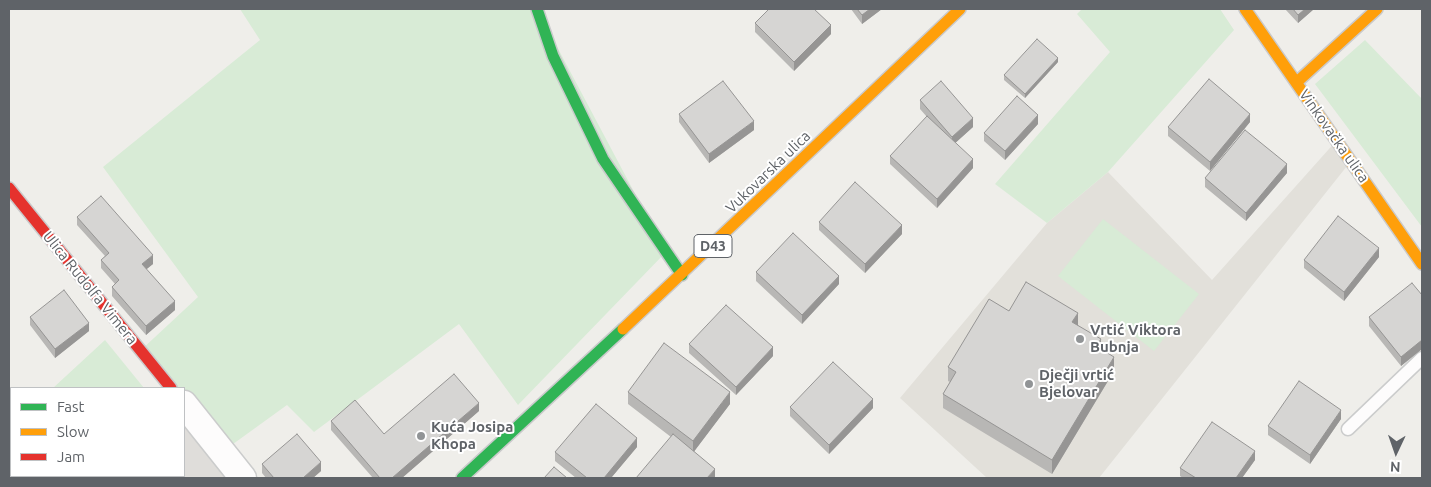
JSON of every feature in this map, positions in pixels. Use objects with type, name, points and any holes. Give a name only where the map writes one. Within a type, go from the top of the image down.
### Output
[{"type":"street","points":[[538,9],[544,34],[553,56],[595,145],[682,275]]},
{"type":"street","name":"Vukovarska ulica","points":[[462,478],[682,275],[960,9]]},
{"type":"street","name":"Vinkovačka ulica","points":[[1245,9],[1422,264]]},
{"type":"street","points":[[1297,82],[1376,9]]},
{"type":"street","name":"Ulica Rudolfa Vimera","points":[[9,188],[170,387]]},
{"type":"street","points":[[185,405],[243,478]]},
{"type":"lane","points":[[1348,429],[1422,358]]},
{"type":"shaded area","name":"Vrtić Viktora Bubnja","points":[[1337,140],[1351,161],[1099,478],[987,478],[900,398],[1047,223],[1108,172],[1212,280]]},
{"type":"shaded area","points":[[185,410],[243,478],[112,477],[185,477]]},
{"type":"green space","points":[[240,9],[537,9],[666,252],[518,405],[459,324],[314,432],[287,405],[222,452],[185,406],[185,387],[169,387],[140,351],[198,297],[103,167],[260,40]]},
{"type":"green space","points":[[1082,9],[1220,9],[1234,30],[1108,172],[1047,223],[995,184],[1110,52],[1077,14]]},
{"type":"green space","points":[[1365,40],[1422,99],[1422,227],[1315,84]]},
{"type":"green space","points":[[1103,219],[1199,294],[1154,351],[1058,276]]},
{"type":"green space","points":[[105,340],[143,387],[54,387]]},
{"type":"green space","points":[[10,428],[10,477],[102,477],[9,478]]},
{"type":"building","points":[[769,9],[814,9],[831,25],[794,62],[755,23]]},
{"type":"building","points":[[857,9],[870,9],[862,15]]},
{"type":"building","points":[[1293,9],[1305,9],[1298,15]]},
{"type":"building","points":[[1037,39],[1058,58],[1025,94],[1004,75]]},
{"type":"building","points":[[1209,79],[1250,114],[1210,162],[1168,127]]},
{"type":"building","points":[[723,81],[754,121],[709,154],[679,114]]},
{"type":"building","points":[[941,81],[973,118],[952,137],[920,100]]},
{"type":"building","points":[[1017,96],[1038,115],[1005,151],[984,133]]},
{"type":"building","points":[[927,116],[973,159],[937,199],[890,156]]},
{"type":"building","points":[[1245,130],[1287,164],[1246,213],[1205,178]]},
{"type":"building","points":[[855,182],[902,225],[865,264],[819,222]]},
{"type":"building","points":[[101,196],[153,255],[142,264],[175,301],[146,326],[112,287],[119,280],[101,260],[109,253],[77,217]]},
{"type":"building","points":[[1338,216],[1379,248],[1344,292],[1304,260]]},
{"type":"building","points":[[793,233],[839,276],[802,315],[756,272]]},
{"type":"building","name":"Dječji vrtić Bjelovar","points":[[1026,282],[1078,313],[1072,322],[1101,339],[1096,346],[1114,357],[1052,460],[943,394],[956,372],[948,367],[989,299],[1009,311]]},
{"type":"building","points":[[1412,283],[1422,295],[1422,340],[1401,357],[1369,317]]},
{"type":"building","points":[[64,290],[89,323],[55,349],[30,317]]},
{"type":"building","points":[[726,305],[773,347],[736,387],[689,344]]},
{"type":"building","points":[[664,343],[730,392],[693,441],[628,392]]},
{"type":"building","points":[[833,362],[873,399],[829,445],[790,407]]},
{"type":"building","name":"Kuća Josipa Khopa","points":[[454,374],[479,403],[392,478],[380,478],[331,421],[355,400],[384,434]]},
{"type":"building","points":[[1299,381],[1341,410],[1310,455],[1268,426]]},
{"type":"building","points":[[596,404],[637,438],[604,478],[587,478],[555,452]]},
{"type":"building","points":[[1212,422],[1255,451],[1236,478],[1196,478],[1180,468]]},
{"type":"building","points":[[297,434],[321,462],[303,478],[274,478],[262,464]]},
{"type":"building","points":[[673,434],[715,469],[707,478],[636,478]]},
{"type":"building","points":[[554,467],[567,478],[544,478]]},
{"type":"traffic: fast","points":[[537,9],[553,56],[603,159],[682,275]]},
{"type":"traffic: fast","points":[[462,478],[623,329]]},
{"type":"traffic: slow","points":[[623,329],[960,9]]},
{"type":"traffic: slow","points":[[1245,9],[1422,264]]},
{"type":"traffic: slow","points":[[1297,82],[1377,9]]},
{"type":"traffic: jam","points":[[9,188],[170,387]]},
{"type":"place","name":"Vrtić Viktora Bubnja","points":[[1080,339]]},
{"type":"place","name":"Dječji vrtić Bjelovar","points":[[1029,384]]},
{"type":"place","name":"Kuća Josipa Khopa","points":[[421,436]]}]
